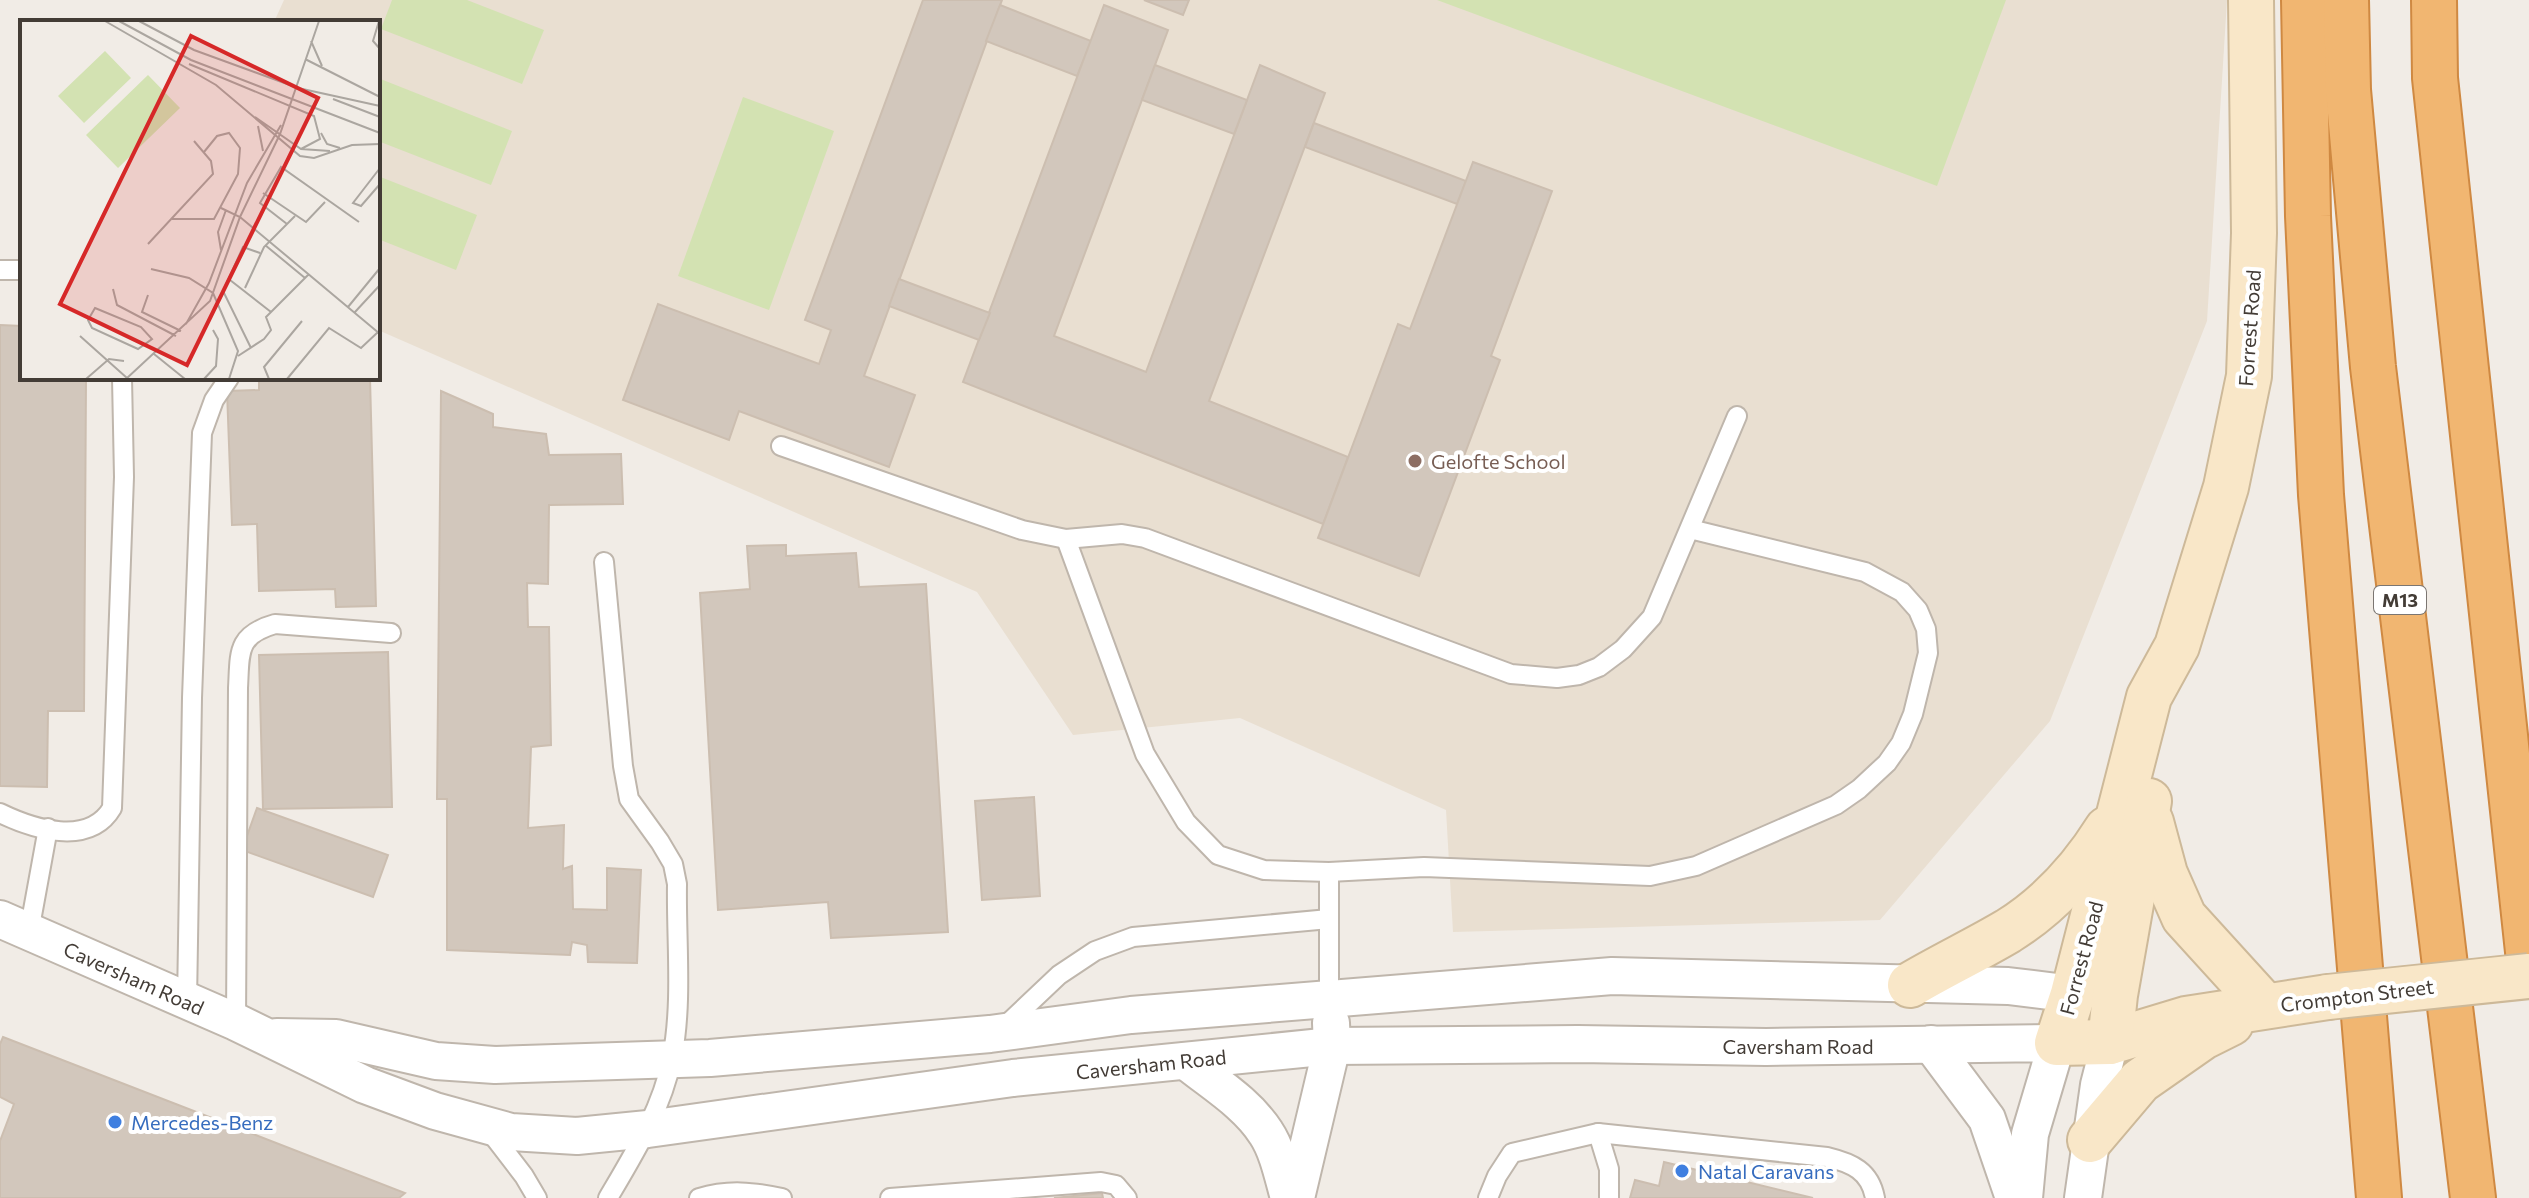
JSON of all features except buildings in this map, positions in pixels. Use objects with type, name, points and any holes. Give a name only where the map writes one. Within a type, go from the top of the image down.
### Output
[{"type":"highway","points":[[2304,0],[2308,216],[2321,495],[2379,1198]]},
{"type":"highway","name":"M13","points":[[2346,0],[2348,90],[2373,367],[2473,1198]]},
{"type":"highway","points":[[2434,0],[2435,78],[2529,961]]},
{"type":"street","name":"Forrest Road","points":[[2057,1043],[2094,994],[2133,808],[2149,697],[2177,646],[2226,487],[2249,376],[2254,233],[2251,0]]},
{"type":"street","points":[[1910,985],[2010,930],[2053,896],[2133,808],[2157,852],[2184,917],[2265,1006],[2203,1037],[2140,1081],[2090,1140]]},
{"type":"street","name":"Caversham Road","points":[[14,925],[252,1029],[365,1085],[435,1111],[511,1132],[577,1136],[648,1129],[1013,1078],[1332,1046],[1578,1044],[1766,1047],[2057,1043]]},
{"type":"street","name":"Caversham Road","points":[[252,1029],[336,1038],[436,1061],[495,1065],[672,1059],[998,1033],[1131,1015],[1329,997],[1612,976],[2008,986],[2094,994]]},
{"type":"street","name":"Crompton Street","points":[[2057,1043],[2110,1042],[2186,1019],[2328,997],[2529,976]]},
{"type":"street","name":"Forrest Road","points":[[2094,994],[2110,1042]]},
{"type":"street","name":"Crompton Street","points":[[2094,994],[2186,1019]]},
{"type":"street","points":[[1296,1198],[1332,1046],[1329,997]]},
{"type":"street","points":[[2083,1198],[2099,1085],[2110,1042]]},
{"type":"street","points":[[2024,1198],[2030,1134],[2057,1043]]},
{"type":"street","points":[[1931,1044],[1987,1119],[2014,1198]]},
{"type":"street","points":[[1186,1061],[1245,1108],[1266,1133],[1289,1198]]},
{"type":"lane","points":[[0,813],[24,824],[74,832],[88,830],[106,818],[112,808],[124,477],[122,380]]},
{"type":"lane","points":[[187,1002],[192,698],[202,433],[214,400],[228,380]]},
{"type":"lane","points":[[781,446],[1022,530],[1066,539],[1122,534],[1145,538],[1511,674],[1557,678],[1579,675],[1599,667],[1623,649],[1652,617],[1737,416]]},
{"type":"lane","points":[[1066,539],[1145,754],[1186,822],[1218,855],[1264,870],[1329,872],[1424,867],[1650,876],[1696,866],[1836,805],[1859,789],[1887,763],[1901,743],[1913,714],[1928,653],[1926,629],[1918,610],[1902,592],[1865,572],[1690,529]]},
{"type":"lane","points":[[604,562],[623,766],[629,799],[673,864],[677,884],[677,1016],[672,1059],[648,1129],[608,1198]]},
{"type":"lane","points":[[252,1029],[238,688],[241,650],[248,635],[275,624],[391,633]]},
{"type":"lane","points":[[14,925],[48,828]]},
{"type":"lane","points":[[1329,872],[1329,997]]},
{"type":"lane","points":[[998,1033],[1059,975],[1095,951],[1133,937],[1329,919]]},
{"type":"lane","points":[[484,1125],[524,1176],[537,1198]]},
{"type":"lane","points":[[1598,1133],[1609,1169],[1609,1198]]},
{"type":"lane","points":[[1488,1198],[1497,1176],[1512,1153],[1598,1133],[1851,1162],[1866,1174],[1875,1198]]},
{"type":"lane","points":[[890,1198],[1101,1182],[1116,1185],[1127,1198]]},
{"type":"lane","points":[[699,1198],[724,1192],[750,1191],[782,1198]]},
{"type":"shaded area","name":"Gelofte School","points":[[284,0],[2227,0],[2207,321],[2050,721],[1880,920],[1453,932],[1446,810],[1240,718],[1073,735],[977,592],[380,331],[380,20],[275,20]]},
{"type":"green space","points":[[392,0],[467,0],[544,30],[522,84],[381,29]]},
{"type":"green space","points":[[1437,0],[2006,0],[1937,186]]},
{"type":"green space","points":[[380,79],[512,131],[491,185],[380,142]]},
{"type":"green space","points":[[743,97],[834,131],[769,310],[678,276]]},
{"type":"green space","points":[[380,177],[477,215],[456,270],[380,240]]},
{"type":"place","name":"Gelofte School","points":[[1415,461]]},
{"type":"place","name":"Mercedes-Benz","points":[[115,1122]]},
{"type":"place","name":"Natal Caravans","points":[[1682,1171]]}]
